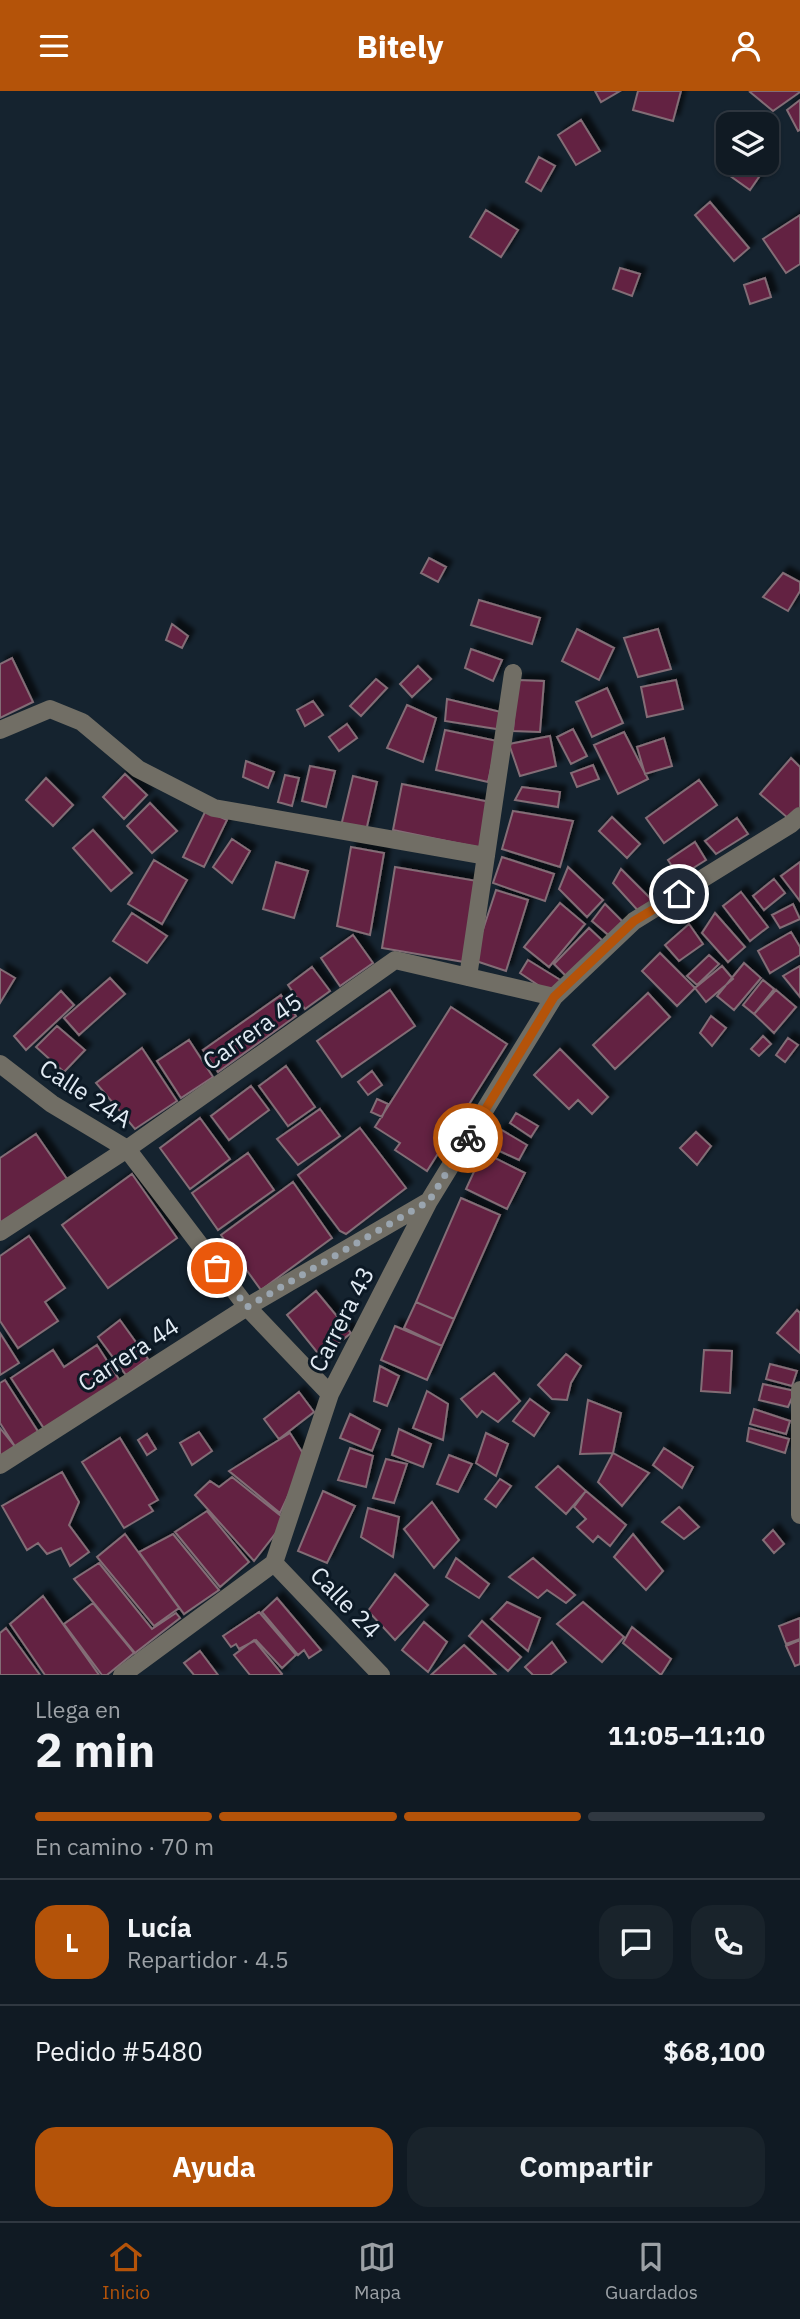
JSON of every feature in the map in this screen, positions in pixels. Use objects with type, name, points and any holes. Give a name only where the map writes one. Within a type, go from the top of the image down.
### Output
[{"type":"street","points":[[468,977],[513,673]]},
{"type":"street","points":[[0,730],[50,709],[82,722],[138,769],[214,808],[486,856]]},
{"type":"street","name":"Carrera 43","points":[[274,1563],[330,1394],[429,1201],[554,997],[634,921],[800,816]]},
{"type":"street","name":"Carrera 45","points":[[0,1232],[127,1149],[395,960],[554,997]]},
{"type":"street","name":"Calle 24A","points":[[0,1064],[52,1104],[127,1149],[247,1307],[330,1394]]},
{"type":"street","name":"Carrera 44","points":[[0,1465],[247,1307],[429,1201]]},
{"type":"street","points":[[800,1390],[800,1515]]},
{"type":"street","points":[[122,1675],[274,1563]]},
{"type":"street","name":"Calle 24","points":[[274,1563],[382,1675]]},
{"type":"building","points":[[595,91],[620,91],[601,102]]},
{"type":"building","points":[[638,91],[681,91],[673,121],[633,110]]},
{"type":"building","points":[[750,92],[800,92],[773,111]]},
{"type":"building","points":[[800,100],[800,130],[798,131],[787,110]]},
{"type":"building","points":[[581,120],[600,151],[576,165],[558,135]]},
{"type":"building","points":[[539,157],[555,166],[541,191],[526,182]]},
{"type":"building","points":[[729,175],[760,175],[750,190]]},
{"type":"building","points":[[710,202],[749,248],[734,261],[695,215]]},
{"type":"building","points":[[486,210],[518,230],[501,257],[470,237]]},
{"type":"building","points":[[800,215],[800,264],[786,273],[763,239]]},
{"type":"building","points":[[620,268],[640,274],[632,296],[613,289]]},
{"type":"building","points":[[765,278],[771,297],[750,304],[744,285]]},
{"type":"building","points":[[429,558],[446,567],[438,582],[421,573]]},
{"type":"building","points":[[783,573],[800,582],[800,591],[788,611],[763,597]]},
{"type":"building","points":[[479,600],[540,618],[532,644],[471,625]]},
{"type":"building","points":[[172,624],[188,636],[182,648],[166,640]]},
{"type":"building","points":[[577,629],[614,648],[599,680],[562,661]]},
{"type":"building","points":[[658,629],[671,669],[638,677],[624,638]]},
{"type":"building","points":[[471,649],[502,660],[493,681],[465,668]]},
{"type":"building","points":[[12,658],[33,702],[0,718],[0,664]]},
{"type":"building","points":[[418,666],[431,679],[412,697],[400,684]]},
{"type":"building","points":[[376,679],[387,688],[361,716],[350,706]]},
{"type":"building","points":[[517,680],[544,681],[540,732],[513,731]]},
{"type":"building","points":[[676,680],[683,709],[647,717],[641,687]]},
{"type":"building","points":[[607,688],[623,723],[592,737],[576,702]]},
{"type":"building","points":[[447,699],[501,712],[503,730],[445,721]]},
{"type":"building","points":[[313,701],[323,715],[305,726],[297,710]]},
{"type":"building","points":[[407,705],[436,718],[423,762],[387,748]]},
{"type":"building","points":[[347,724],[357,738],[339,751],[329,737]]},
{"type":"building","points":[[573,729],[587,756],[571,764],[557,737]]},
{"type":"building","points":[[445,730],[497,741],[488,782],[436,770]]},
{"type":"building","points":[[624,732],[648,779],[618,794],[594,745]]},
{"type":"building","points":[[550,736],[556,766],[520,776],[509,744]]},
{"type":"building","points":[[664,738],[672,766],[645,774],[637,747]]},
{"type":"building","points":[[791,758],[800,767],[800,808],[789,819],[760,794]]},
{"type":"building","points":[[246,761],[274,772],[268,788],[243,777]]},
{"type":"building","points":[[593,765],[599,779],[577,787],[571,773]]},
{"type":"building","points":[[310,766],[335,771],[326,807],[302,801]]},
{"type":"building","points":[[125,774],[147,795],[124,819],[103,797]]},
{"type":"building","points":[[285,775],[299,778],[292,806],[278,802]]},
{"type":"building","points":[[353,776],[377,782],[366,831],[341,826]]},
{"type":"building","points":[[46,778],[73,805],[53,826],[26,800]]},
{"type":"building","points":[[699,780],[717,805],[664,843],[646,818]]},
{"type":"building","points":[[402,784],[490,802],[481,848],[393,830]]},
{"type":"building","points":[[522,787],[560,792],[558,807],[515,800]]},
{"type":"building","points":[[150,803],[177,831],[152,853],[127,826]]},
{"type":"building","points":[[206,810],[227,820],[204,867],[183,857]]},
{"type":"building","points":[[513,811],[573,821],[560,867],[502,849]]},
{"type":"building","points":[[612,817],[640,844],[627,858],[599,831]]},
{"type":"building","points":[[737,818],[748,834],[716,854],[705,841]]},
{"type":"building","points":[[93,830],[132,873],[111,891],[73,848]]},
{"type":"building","points":[[232,839],[250,851],[232,883],[213,867]]},
{"type":"building","points":[[695,842],[706,860],[679,877],[668,860]]},
{"type":"building","points":[[351,847],[384,853],[370,935],[337,926]]},
{"type":"building","points":[[502,857],[554,874],[545,901],[493,883]]},
{"type":"building","points":[[154,860],[187,880],[162,924],[128,904]]},
{"type":"building","points":[[276,862],[308,871],[294,918],[263,909]]},
{"type":"building","points":[[800,862],[800,901],[781,876]]},
{"type":"building","points":[[395,867],[477,881],[464,962],[382,948]]},
{"type":"building","points":[[568,867],[603,900],[587,917],[559,889]]},
{"type":"building","points":[[621,869],[657,905],[641,914],[613,883]]},
{"type":"building","points":[[774,879],[785,893],[764,910],[753,896]]},
{"type":"building","points":[[496,890],[528,900],[506,971],[473,960]]},
{"type":"building","points":[[741,892],[768,927],[750,941],[723,906]]},
{"type":"building","points":[[560,903],[585,924],[549,967],[524,947]]},
{"type":"building","points":[[605,904],[625,924],[613,939],[592,921]]},
{"type":"building","points":[[793,904],[800,919],[780,928],[772,915]]},
{"type":"building","points":[[132,913],[167,936],[147,963],[113,941]]},
{"type":"building","points":[[715,913],[745,947],[728,962],[702,933]]},
{"type":"building","points":[[689,924],[703,944],[679,961],[665,945]]},
{"type":"building","points":[[589,928],[604,942],[569,979],[554,964]]},
{"type":"building","points":[[791,932],[800,947],[800,955],[770,973],[758,951]]},
{"type":"building","points":[[353,935],[373,963],[340,986],[321,958]]},
{"type":"building","points":[[660,953],[695,988],[677,1006],[642,971]]},
{"type":"building","points":[[709,955],[719,964],[697,985],[687,976]]},
{"type":"building","points":[[528,960],[562,981],[553,995],[520,973]]},
{"type":"building","points":[[744,963],[761,978],[734,1010],[717,996]]},
{"type":"building","points":[[722,966],[733,979],[706,1002],[695,988]]},
{"type":"building","points":[[800,966],[800,997],[783,976]]},
{"type":"building","points":[[312,967],[330,991],[305,1009],[288,985]]},
{"type":"building","points":[[0,969],[15,978],[0,1003]]},
{"type":"building","points":[[110,978],[125,994],[79,1035],[64,1018]]},
{"type":"building","points":[[763,980],[774,989],[754,1014],[743,1005]]},
{"type":"building","points":[[390,990],[415,1026],[342,1077],[317,1041]]},
{"type":"building","points":[[776,990],[796,1007],[774,1033],[754,1014]]},
{"type":"building","points":[[61,991],[74,1005],[26,1050],[14,1036]]},
{"type":"building","points":[[648,993],[670,1017],[615,1069],[593,1045]]},
{"type":"building","points":[[281,995],[296,1016],[218,1072],[203,1050]]},
{"type":"building","points":[[451,1007],[507,1044],[427,1171],[395,1150],[400,1143],[375,1127]]},
{"type":"building","points":[[711,1016],[726,1028],[712,1046],[700,1033]]},
{"type":"building","points":[[57,1026],[85,1050],[64,1072],[36,1047]]},
{"type":"building","points":[[763,1036],[771,1044],[759,1056],[751,1049]]},
{"type":"building","points":[[788,1038],[798,1045],[785,1062],[776,1055]]},
{"type":"building","points":[[189,1040],[213,1077],[181,1098],[157,1061]]},
{"type":"building","points":[[142,1048],[177,1101],[135,1129],[96,1083]]},
{"type":"building","points":[[560,1049],[608,1097],[592,1114],[578,1100],[569,1109],[534,1075]]},
{"type":"building","points":[[286,1066],[315,1107],[288,1126],[259,1086]]},
{"type":"building","points":[[372,1071],[382,1085],[368,1095],[358,1082]]},
{"type":"building","points":[[251,1086],[269,1110],[229,1140],[211,1116]]},
{"type":"building","points":[[377,1099],[388,1104],[382,1117],[371,1112]]},
{"type":"building","points":[[320,1109],[340,1136],[298,1165],[277,1139]]},
{"type":"building","points":[[516,1113],[538,1126],[531,1137],[510,1123]]},
{"type":"building","points":[[200,1118],[230,1159],[190,1189],[160,1148]]},
{"type":"building","points":[[360,1128],[406,1188],[346,1234],[340,1231],[298,1175]]},
{"type":"building","points":[[500,1129],[527,1145],[519,1160],[491,1147]]},
{"type":"building","points":[[696,1132],[711,1146],[697,1165],[680,1148]]},
{"type":"building","points":[[36,1134],[67,1179],[0,1226],[0,1158]]},
{"type":"building","points":[[483,1152],[525,1173],[507,1209],[466,1189]]},
{"type":"building","points":[[248,1153],[274,1190],[218,1230],[192,1193]]},
{"type":"building","points":[[132,1174],[177,1238],[108,1288],[62,1225]]},
{"type":"building","points":[[293,1182],[332,1238],[261,1290],[221,1235]]},
{"type":"building","points":[[461,1198],[500,1215],[454,1319],[416,1302]]},
{"type":"building","points":[[29,1236],[65,1288],[45,1302],[58,1321],[18,1348],[0,1321],[0,1256]]},
{"type":"building","points":[[316,1291],[351,1333],[321,1357],[287,1315]]},
{"type":"building","points":[[416,1302],[454,1319],[442,1346],[404,1328]]},
{"type":"building","points":[[797,1310],[800,1313],[800,1353],[777,1333]]},
{"type":"building","points":[[120,1320],[148,1359],[126,1375],[98,1337]]},
{"type":"building","points":[[395,1326],[442,1346],[427,1380],[381,1360]]},
{"type":"building","points":[[0,1333],[19,1363],[0,1375]]},
{"type":"building","points":[[97,1345],[120,1381],[45,1430],[11,1378],[53,1350],[64,1367]]},
{"type":"building","points":[[704,1350],[732,1351],[730,1393],[701,1391]]},
{"type":"building","points":[[566,1354],[581,1366],[571,1383],[567,1400],[552,1399],[538,1385]]},
{"type":"building","points":[[770,1364],[797,1371],[792,1386],[766,1379]]},
{"type":"building","points":[[380,1366],[399,1376],[387,1406],[374,1401]]},
{"type":"building","points":[[494,1373],[520,1401],[498,1422],[482,1411],[477,1417],[461,1399]]},
{"type":"building","points":[[5,1380],[39,1433],[16,1448],[0,1423],[0,1383]]},
{"type":"building","points":[[763,1384],[795,1391],[788,1407],[759,1400]]},
{"type":"building","points":[[427,1391],[448,1404],[443,1440],[413,1428]]},
{"type":"building","points":[[299,1392],[314,1412],[279,1439],[264,1419]]},
{"type":"building","points":[[530,1399],[549,1413],[534,1436],[513,1421]]},
{"type":"building","points":[[588,1400],[621,1413],[613,1453],[580,1454]]},
{"type":"building","points":[[754,1409],[790,1421],[786,1434],[750,1424]]},
{"type":"building","points":[[350,1414],[380,1430],[372,1451],[340,1438]]},
{"type":"building","points":[[0,1428],[16,1448],[0,1460]]},
{"type":"building","points":[[749,1428],[789,1439],[785,1453],[747,1441]]},
{"type":"building","points":[[399,1429],[431,1444],[423,1467],[392,1455]]},
{"type":"building","points":[[199,1432],[212,1451],[192,1465],[180,1443]]},
{"type":"building","points":[[290,1433],[306,1458],[280,1513],[229,1471]]},
{"type":"building","points":[[486,1433],[508,1444],[496,1476],[476,1463]]},
{"type":"building","points":[[147,1434],[156,1449],[147,1455],[138,1440]]},
{"type":"building","points":[[120,1438],[158,1500],[149,1505],[153,1511],[124,1528],[82,1462]]},
{"type":"building","points":[[350,1448],[373,1456],[366,1487],[338,1480]]},
{"type":"building","points":[[664,1448],[693,1467],[682,1488],[653,1465]]},
{"type":"building","points":[[613,1453],[649,1473],[622,1506],[598,1482]]},
{"type":"building","points":[[449,1455],[472,1464],[458,1492],[437,1484]]},
{"type":"building","points":[[386,1459],[407,1464],[394,1503],[373,1498]]},
{"type":"building","points":[[558,1466],[586,1491],[566,1514],[536,1487]]},
{"type":"building","points":[[62,1472],[79,1502],[69,1525],[89,1552],[70,1566],[61,1548],[47,1554],[38,1543],[27,1550],[2,1506]]},
{"type":"building","points":[[232,1477],[286,1520],[254,1561],[195,1495],[210,1481],[219,1487]]},
{"type":"building","points":[[500,1479],[511,1486],[496,1507],[485,1499]]},
{"type":"building","points":[[323,1491],[355,1506],[327,1563],[298,1551]]},
{"type":"building","points":[[586,1491],[626,1525],[610,1546],[598,1536],[593,1542],[577,1527],[586,1519],[574,1507]]},
{"type":"building","points":[[432,1502],[459,1540],[434,1568],[404,1529]]},
{"type":"building","points":[[679,1507],[699,1527],[684,1539],[662,1522]]},
{"type":"building","points":[[368,1508],[399,1517],[393,1557],[361,1537]]},
{"type":"building","points":[[207,1511],[249,1562],[220,1587],[175,1532]]},
{"type":"building","points":[[773,1530],[784,1544],[774,1553],[763,1540]]},
{"type":"building","points":[[125,1534],[179,1608],[154,1626],[97,1557]]},
{"type":"building","points":[[173,1534],[219,1590],[184,1614],[139,1552]]},
{"type":"building","points":[[633,1534],[663,1571],[646,1590],[614,1557]]},
{"type":"building","points":[[456,1558],[489,1584],[479,1598],[446,1577]]},
{"type":"building","points":[[533,1558],[575,1595],[566,1603],[547,1590],[538,1598],[509,1577]]},
{"type":"building","points":[[99,1563],[152,1629],[176,1613],[180,1618],[135,1653],[74,1579]]},
{"type":"building","points":[[395,1574],[428,1605],[395,1640],[368,1611]]},
{"type":"building","points":[[43,1596],[99,1675],[45,1675],[10,1624]]},
{"type":"building","points":[[277,1598],[321,1650],[309,1658],[304,1650],[298,1655],[262,1612]]},
{"type":"building","points":[[507,1602],[540,1618],[528,1651],[491,1619]]},
{"type":"building","points":[[583,1602],[624,1637],[602,1662],[557,1624]]},
{"type":"building","points":[[93,1603],[134,1653],[107,1675],[102,1675],[64,1624]]},
{"type":"building","points":[[259,1612],[296,1655],[282,1668],[256,1640],[239,1649],[236,1644],[231,1647],[223,1636]]},
{"type":"building","points":[[800,1618],[800,1639],[786,1644],[779,1626]]},
{"type":"building","points":[[482,1621],[521,1657],[508,1671],[469,1636]]},
{"type":"building","points":[[424,1622],[447,1642],[428,1672],[402,1650]]},
{"type":"building","points":[[632,1627],[671,1659],[661,1675],[623,1643]]},
{"type":"building","points":[[6,1628],[40,1675],[0,1675],[0,1633]]},
{"type":"building","points":[[254,1640],[281,1675],[250,1675],[234,1655]]},
{"type":"building","points":[[800,1640],[800,1664],[795,1666],[786,1646]]},
{"type":"building","points":[[552,1642],[566,1662],[550,1675],[533,1675],[525,1667]]},
{"type":"building","points":[[464,1645],[496,1675],[431,1675]]},
{"type":"building","points":[[200,1651],[218,1675],[194,1675],[184,1663]]},
{"type":"way so far","points":[[217,1268],[247,1307],[429,1201],[468,1138]]},
{"type":"route","points":[[468,1138],[554,997],[634,921],[679,894]]}]
